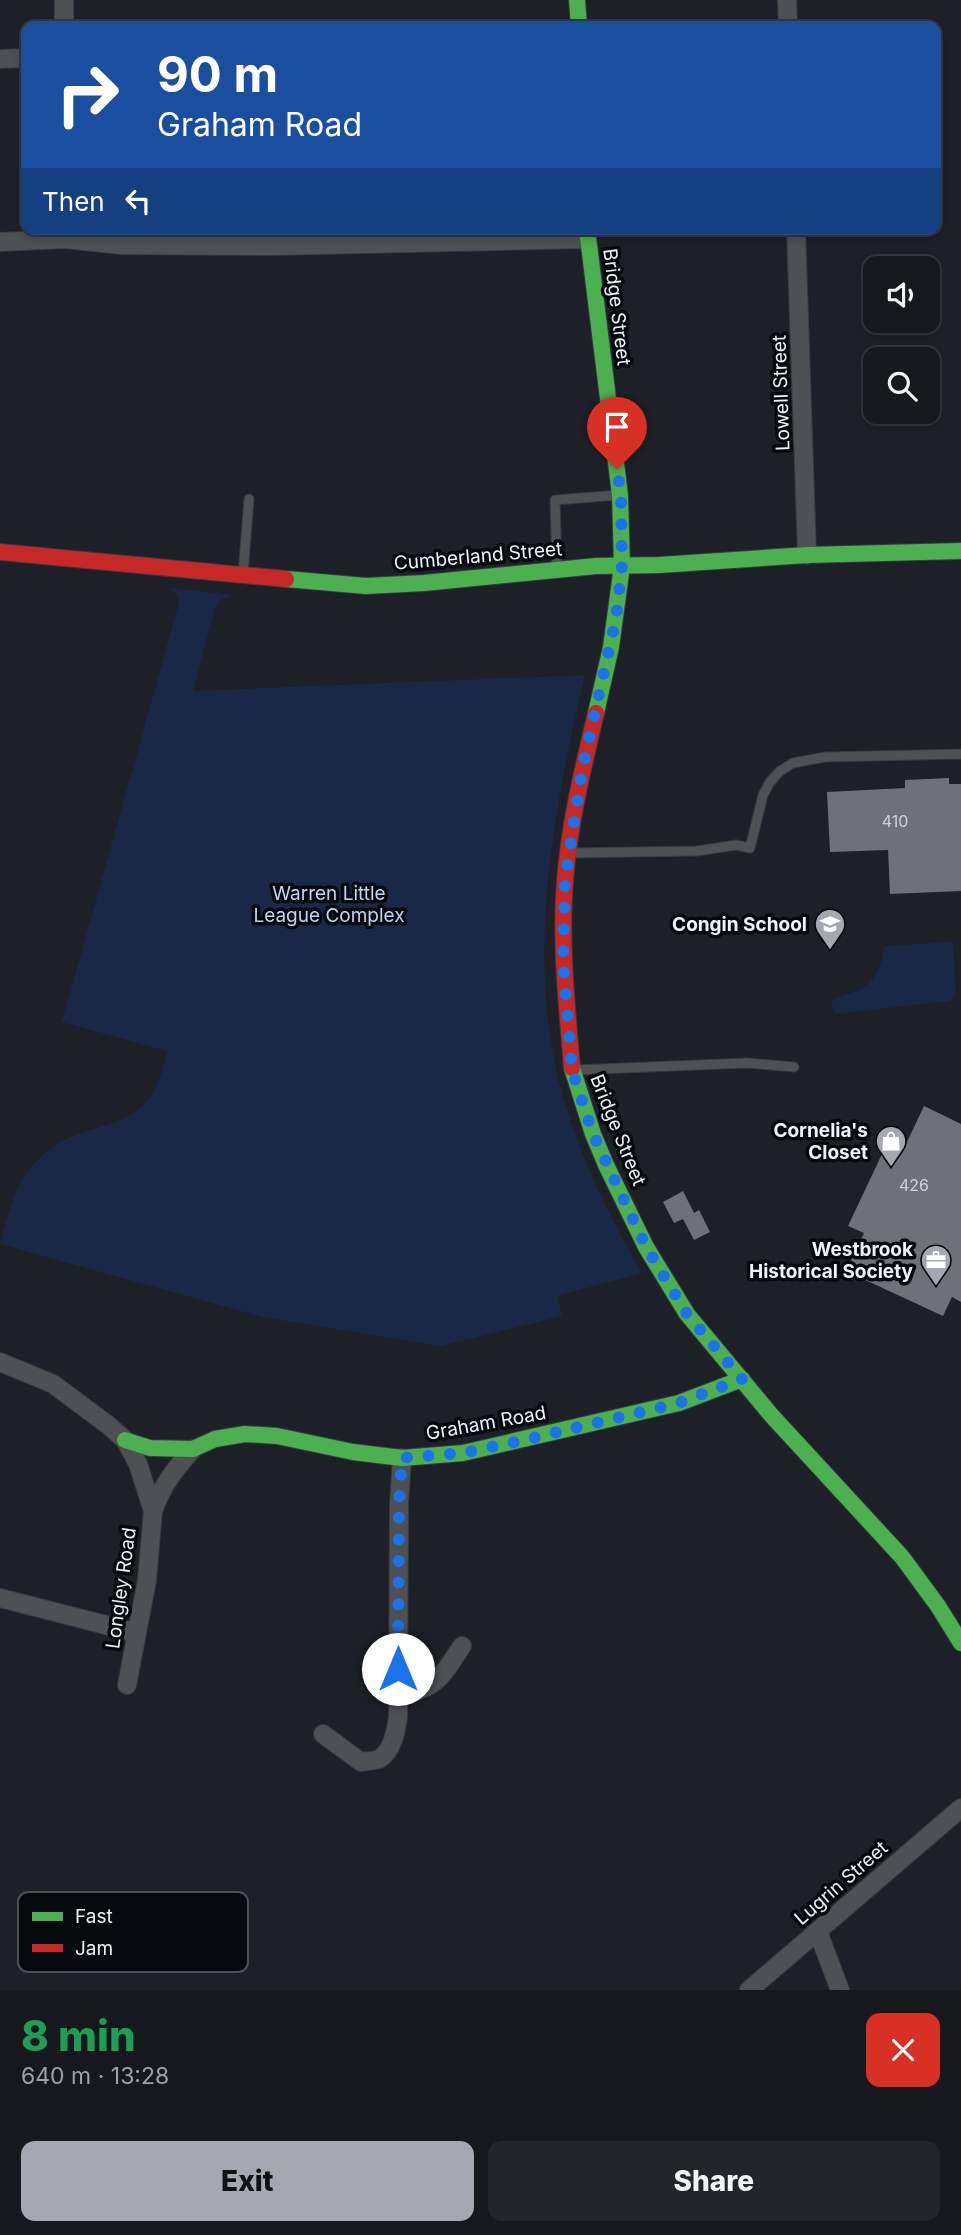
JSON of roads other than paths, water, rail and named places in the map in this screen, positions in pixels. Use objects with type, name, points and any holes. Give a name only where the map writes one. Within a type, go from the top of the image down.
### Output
[{"type":"street","points":[[64,0],[64,21]]},
{"type":"street","points":[[578,0],[579,21]]},
{"type":"street","points":[[787,0],[788,21]]},
{"type":"street","points":[[0,59],[21,58]]},
{"type":"street","points":[[0,242],[56,235]]},
{"type":"street","points":[[69,235],[122,245],[272,246],[561,235]]},
{"type":"street","name":"Bridge Street","points":[[587,235],[621,495],[622,566],[611,647],[582,771],[565,880],[563,961],[572,1070],[597,1144],[646,1247],[687,1314],[772,1416],[902,1556],[961,1643]]},
{"type":"street","name":"Lowell Street","points":[[796,235],[807,555]]},
{"type":"street","name":"Cumberland Street","points":[[0,552],[366,586],[556,570],[807,555],[961,551]]},
{"type":"street","name":"Longley Road","points":[[0,1362],[53,1384],[108,1424],[125,1440],[138,1464],[153,1511],[147,1580],[127,1685]]},
{"type":"street","name":"Graham Road","points":[[153,1511],[170,1474],[193,1449],[215,1439],[245,1434],[277,1436],[402,1458],[463,1453],[679,1403],[742,1379]]},
{"type":"street","name":"Graham Road","points":[[125,1440],[150,1448],[193,1449]]},
{"type":"street","points":[[323,1734],[361,1762],[379,1759],[390,1746],[395,1732],[402,1458]]},
{"type":"street","points":[[0,1598],[137,1633]]},
{"type":"street","points":[[398,1691],[415,1693],[429,1687],[445,1671],[462,1646]]},
{"type":"street","name":"Lugrin Street","points":[[749,1990],[961,1808]]},
{"type":"street","points":[[818,1932],[840,1990]]},
{"type":"lane","points":[[556,570],[555,500],[621,495]]},
{"type":"lane","points":[[243,576],[249,499]]},
{"type":"lane","points":[[569,853],[697,851],[736,845],[750,848],[763,795],[780,771],[793,763],[825,757],[961,754]]},
{"type":"lane","points":[[572,1070],[747,1063],[794,1067]]},
{"type":"place","name":"Congin School","points":[[830,951]]},
{"type":"place","name":"Cornelia's Closet","points":[[891,1168]]},
{"type":"place","name":"Westbrook Historical Society","points":[[936,1287]]},
{"type":"park label","name":"Warren Little League Complex","points":[[329,904]]}]
